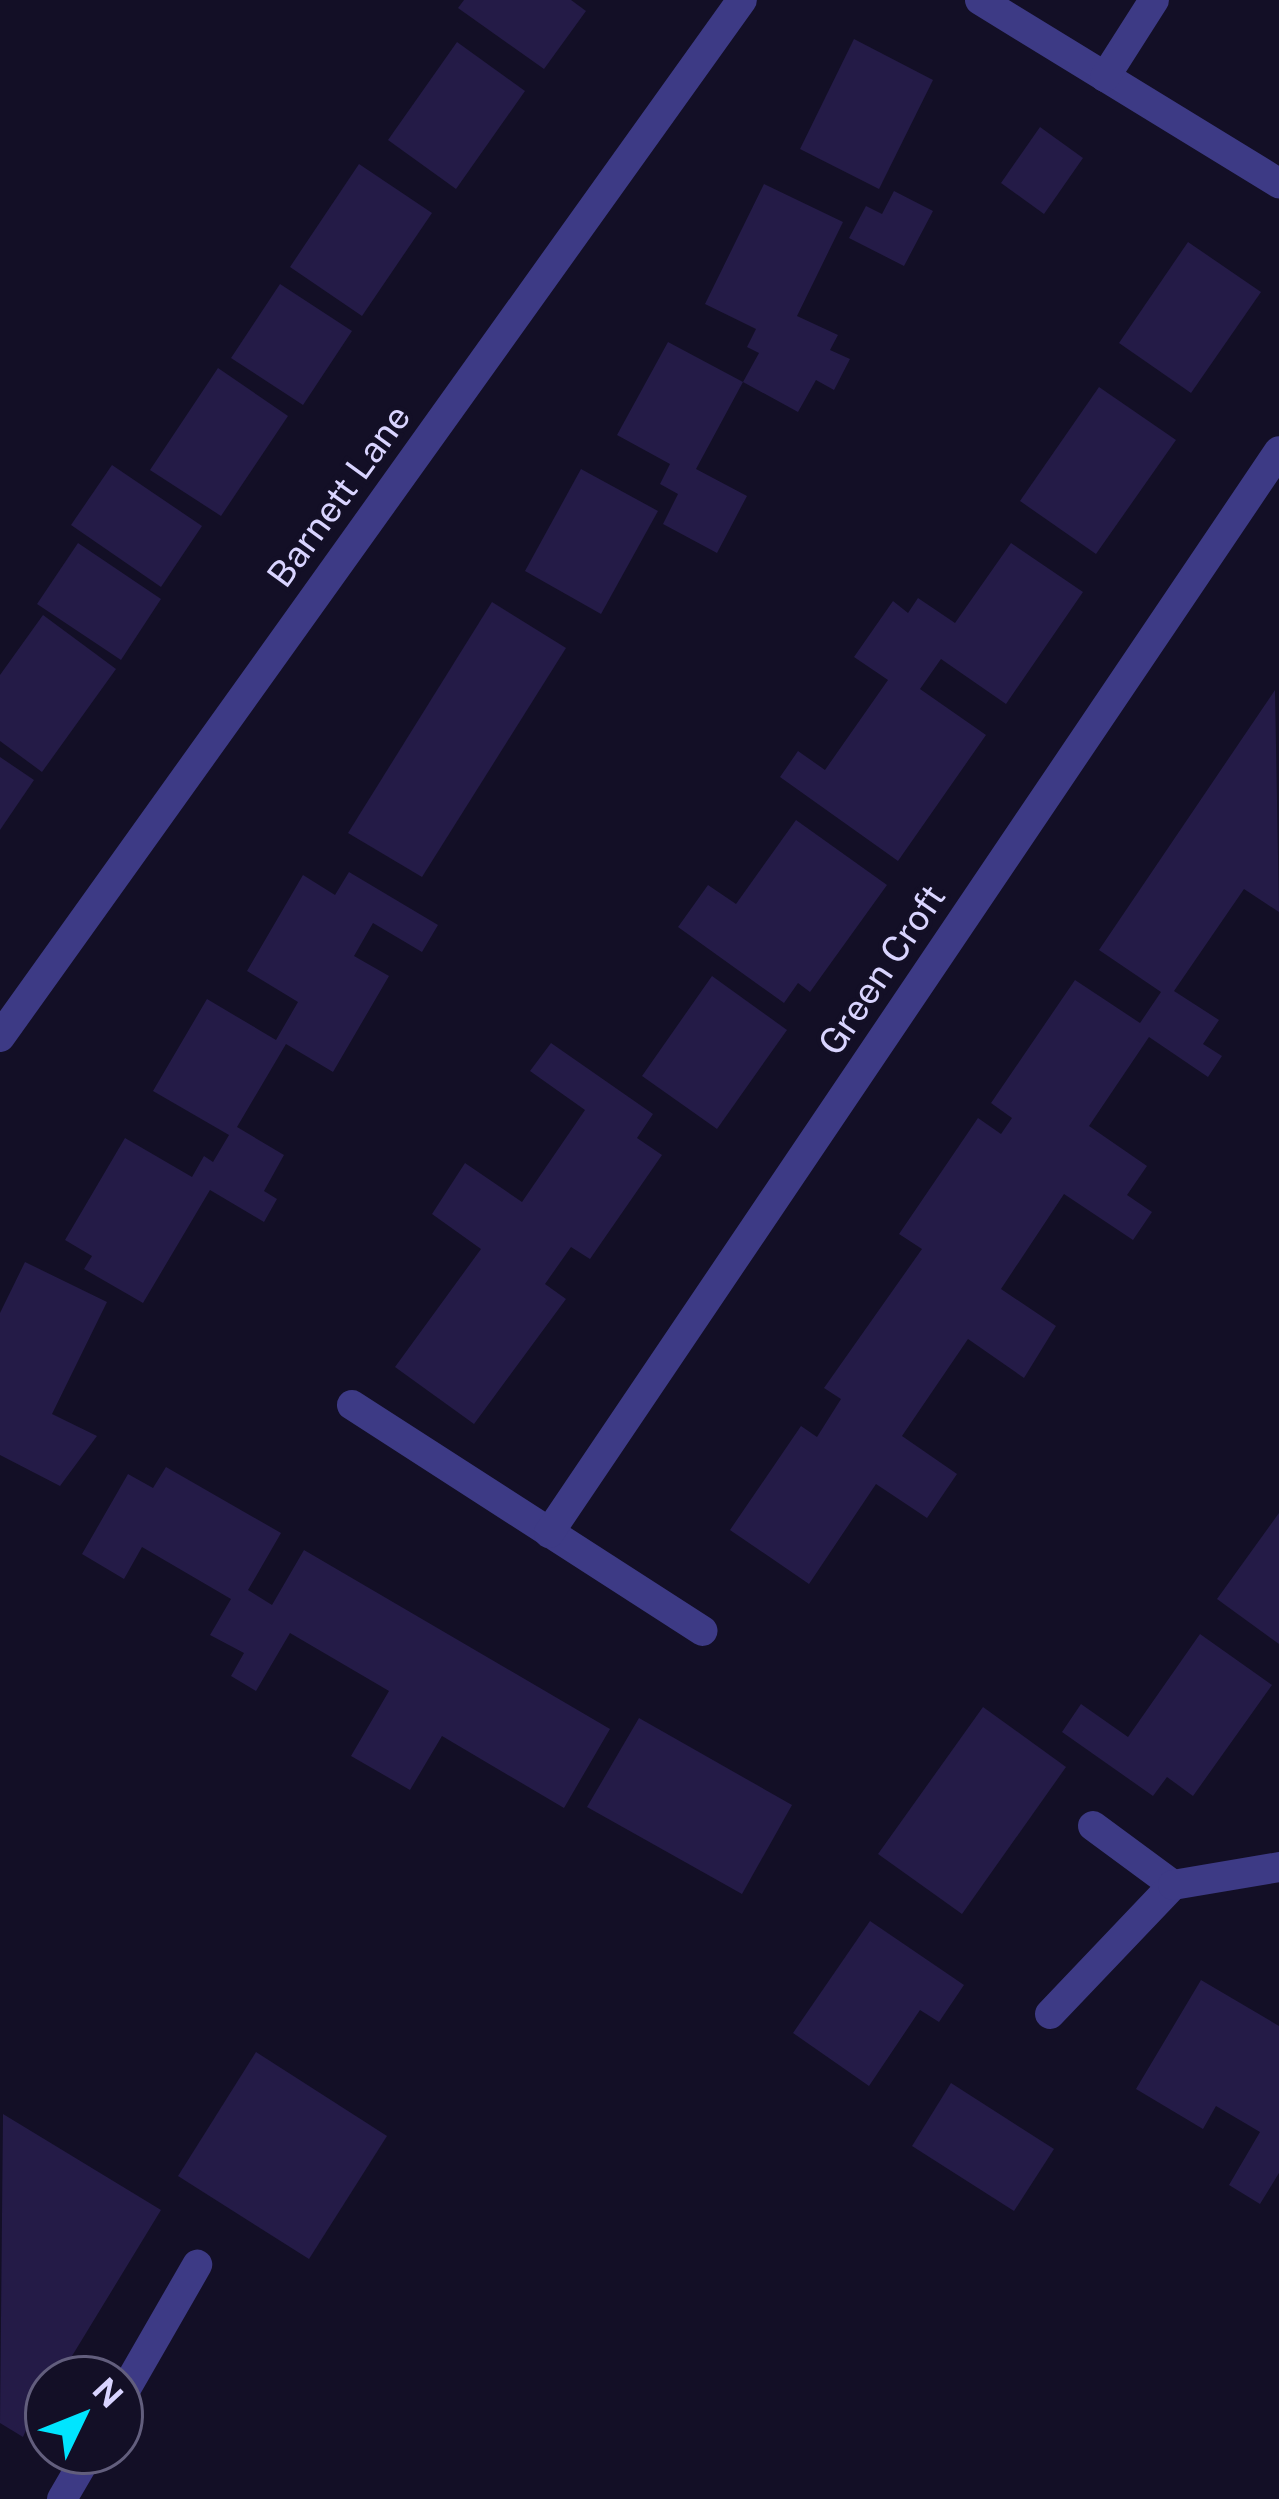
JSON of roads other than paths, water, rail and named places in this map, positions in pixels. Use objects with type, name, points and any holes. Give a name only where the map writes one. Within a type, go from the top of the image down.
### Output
[{"type":"street","name":"Barnett Lane","points":[[0,1037],[742,0]]},
{"type":"street","points":[[980,0],[1279,183]]},
{"type":"street","points":[[1106,77],[1154,0]]},
{"type":"street","name":"Green Croft","points":[[550,1533],[1279,452]]},
{"type":"street","points":[[352,1405],[703,1631]]},
{"type":"street","points":[[1093,1826],[1173,1885]]},
{"type":"street","points":[[1050,2014],[1173,1885],[1279,1867]]},
{"type":"street","points":[[144,2357],[197,2265]]}]
